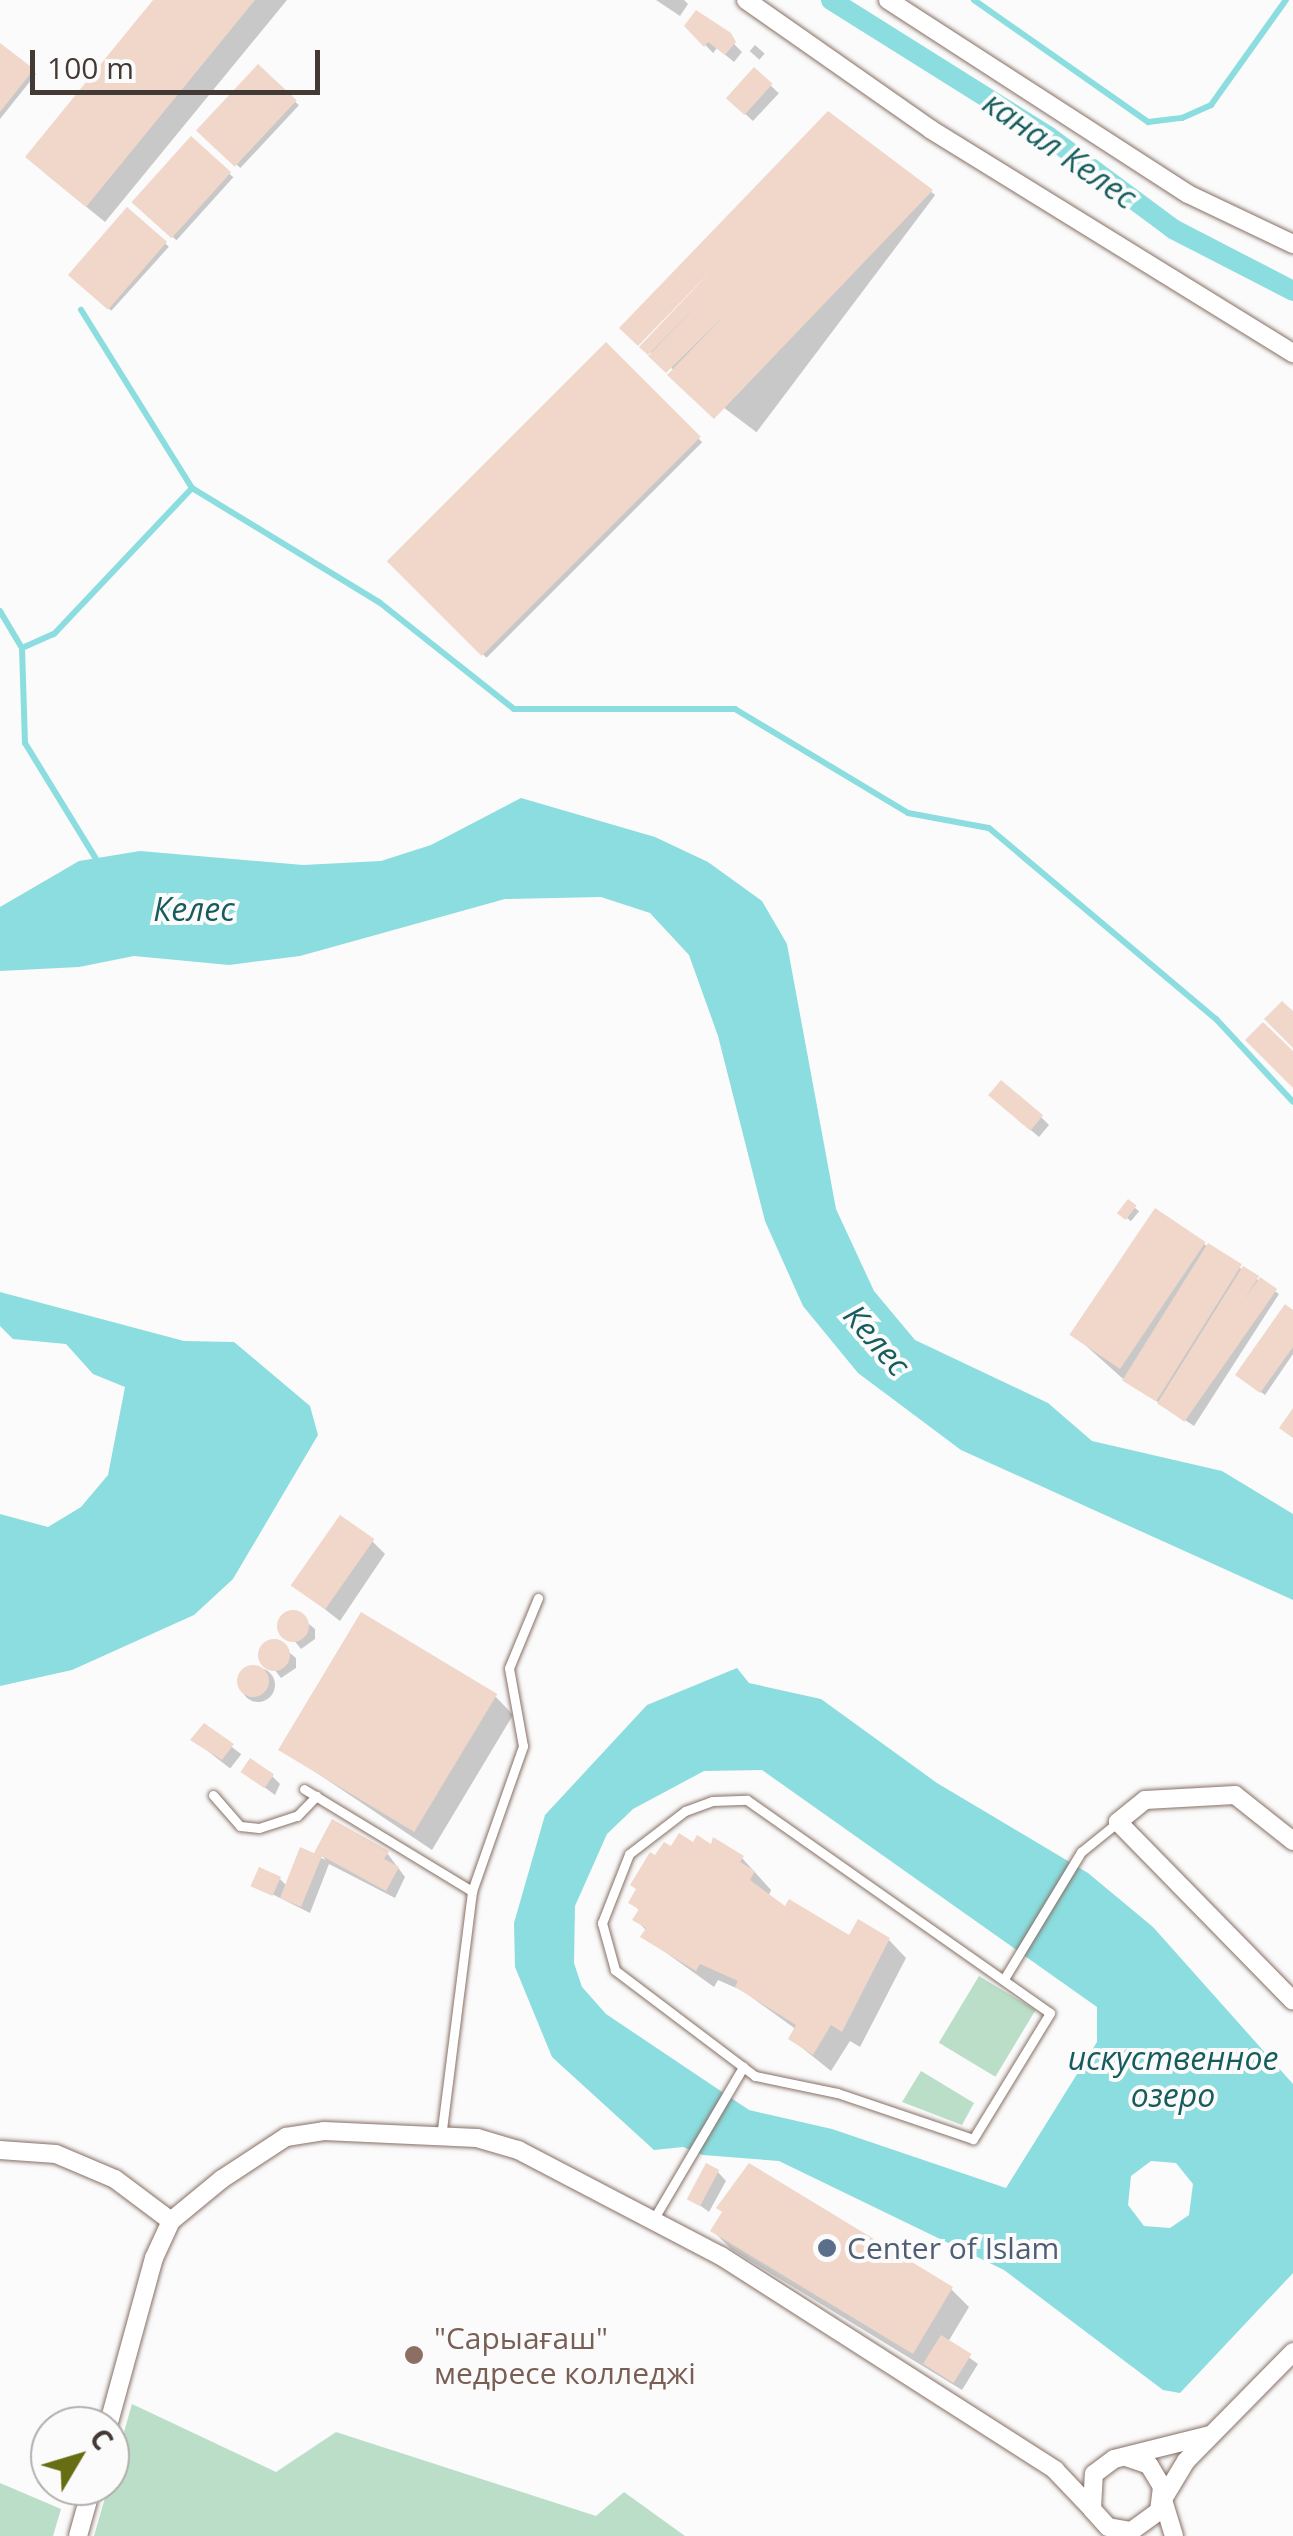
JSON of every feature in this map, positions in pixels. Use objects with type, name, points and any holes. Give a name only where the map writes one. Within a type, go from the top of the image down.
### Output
[{"type":"street","points":[[746,0],[930,130],[1293,353]]},
{"type":"street","points":[[888,0],[1188,194],[1293,244]]},
{"type":"street","points":[[1293,1841],[1235,1795],[1145,1800],[1118,1822],[1293,2001]]},
{"type":"street","points":[[113,2406],[154,2258],[172,2222],[286,2138],[324,2131],[441,2136],[518,2150],[721,2256],[1055,2470],[1108,2526],[1139,2534],[1210,2435],[1293,2352]]},
{"type":"street","points":[[0,2150],[56,2154],[115,2179],[172,2222]]},
{"type":"street","points":[[1055,2470],[1210,2435]]},
{"type":"street","points":[[1120,2458],[1158,2475],[1174,2536]]},
{"type":"street","points":[[1092,2509],[1094,2474],[1120,2458]]},
{"type":"street","points":[[78,2536],[86,2506]]},
{"type":"lane","points":[[441,2136],[472,1890],[518,1772],[522,1746],[509,1668],[538,1598]]},
{"type":"lane","points":[[304,1789],[472,1890]]},
{"type":"lane","points":[[212,1795],[240,1826],[259,1828],[297,1816],[316,1796]]},
{"type":"lane","points":[[712,1801],[758,1804],[1050,2013],[973,2139],[743,2067],[615,1970],[602,1922],[629,1854],[664,1824],[712,1801]]},
{"type":"lane","points":[[1004,1980],[1081,1852],[1118,1822]]},
{"type":"lane","points":[[653,2221],[743,2067]]},
{"type":"green space","points":[[979,1976],[1036,2010],[995,2077],[939,2043]]},
{"type":"green space","points":[[921,2071],[974,2103],[962,2125],[902,2102]]},
{"type":"green space","points":[[132,2404],[276,2472],[336,2432],[596,2516],[624,2492],[685,2536],[94,2536],[103,2506],[130,2506]]},
{"type":"green space","points":[[0,2483],[30,2496],[30,2506],[61,2509],[53,2536],[0,2536]]},
{"type":"water","name":"Келес","points":[[521,798],[655,837],[708,862],[762,901],[787,944],[836,1209],[874,1291],[915,1340],[1048,1403],[1092,1441],[1222,1471],[1293,1514],[1293,1600],[961,1450],[858,1373],[803,1306],[765,1221],[718,1036],[689,955],[650,913],[601,897],[505,899],[300,956],[229,965],[134,956],[79,967],[0,971],[0,907],[79,861],[140,851],[303,865],[381,861],[431,845]]},
{"type":"water","points":[[0,1292],[184,1341],[234,1342],[310,1406],[318,1435],[233,1579],[194,1615],[72,1670],[0,1686],[0,1514],[48,1527],[81,1507],[108,1475],[125,1387],[93,1374],[66,1344],[13,1339],[0,1326]]},
{"type":"water","name":"искуственное озеро","points":[[737,1668],[749,1683],[821,1699],[937,1783],[1088,1873],[1153,1927],[1293,2084],[1293,2273],[1180,2393],[1163,2390],[1004,2270],[779,2161],[703,2155],[683,2147],[654,2150],[552,2057],[515,1967],[514,1923],[545,1815],[647,1705]],"holes":[[[762,1770],[1097,2007],[1097,2042],[1006,2188],[832,2129],[749,2110],[606,2014],[582,1987],[574,1963],[575,1906],[607,1834],[633,1809],[704,1771]],[[1151,2161],[1176,2163],[1193,2184],[1189,2215],[1170,2228],[1144,2226],[1128,2205],[1131,2176]]]},
{"type":"building","points":[[153,0],[255,0],[86,207],[25,157]]},
{"type":"building","points":[[696,10],[731,33],[736,42],[725,55],[708,42],[704,47],[684,26]]},
{"type":"building","points":[[0,43],[34,69],[0,112]]},
{"type":"building","points":[[258,64],[297,100],[235,167],[196,131]]},
{"type":"building","points":[[754,67],[773,84],[744,115],[726,98]]},
{"type":"building","points":[[828,111],[933,190],[714,419],[667,375],[724,316],[666,373],[648,356],[705,297],[648,355],[639,347],[714,268],[638,346],[619,328]]},
{"type":"building","points":[[191,136],[231,172],[172,238],[131,202]]},
{"type":"building","points":[[127,207],[167,242],[108,310],[68,275]]},
{"type":"building","points":[[606,342],[701,437],[482,656],[387,561]]},
{"type":"building","points":[[1282,1001],[1293,1011],[1293,1048],[1264,1019]]},
{"type":"building","points":[[1263,1022],[1293,1051],[1293,1088],[1245,1040]]},
{"type":"building","points":[[1001,1080],[1043,1115],[1030,1131],[988,1095]]},
{"type":"building","points":[[1128,1199],[1137,1206],[1126,1220],[1117,1213]]},
{"type":"building","points":[[1155,1208],[1206,1242],[1120,1369],[1069,1335]]},
{"type":"building","points":[[1208,1243],[1242,1264],[1156,1402],[1122,1380]]},
{"type":"building","points":[[1243,1266],[1259,1276],[1173,1413],[1157,1403]]},
{"type":"building","points":[[1260,1277],[1277,1289],[1184,1422],[1167,1410]]},
{"type":"building","points":[[1285,1304],[1293,1310],[1293,1347],[1260,1393],[1235,1375]]},
{"type":"building","points":[[1293,1408],[1293,1438],[1279,1428]]},
{"type":"building","points":[[340,1515],[374,1539],[325,1610],[291,1585]]},
{"type":"building","points":[[293,1610],[304,1615],[309,1626],[304,1637],[293,1642],[282,1637],[277,1626],[282,1615]]},
{"type":"building","points":[[361,1612],[497,1694],[414,1832],[278,1750]]},
{"type":"building","points":[[274,1639],[285,1644],[290,1655],[285,1666],[274,1671],[263,1666],[258,1655],[263,1644]]},
{"type":"building","points":[[253,1665],[264,1670],[269,1681],[264,1692],[253,1697],[242,1692],[237,1681],[242,1670]]},
{"type":"building","points":[[204,1723],[234,1744],[222,1760],[190,1740]]},
{"type":"building","points":[[250,1758],[274,1774],[265,1788],[240,1772]]},
{"type":"building","points":[[332,1819],[389,1851],[384,1859],[399,1867],[386,1891],[322,1856],[301,1907],[280,1898],[300,1847],[314,1853]]},
{"type":"building","points":[[679,1833],[693,1842],[697,1835],[711,1844],[713,1837],[744,1856],[740,1862],[755,1871],[750,1880],[785,1906],[789,1899],[849,1935],[858,1919],[890,1938],[842,2032],[831,2025],[813,2055],[788,2039],[796,2025],[735,1987],[738,1981],[700,1964],[696,1971],[640,1937],[646,1928],[632,1920],[639,1909],[628,1903],[636,1889],[630,1885],[650,1852],[655,1855],[664,1842],[671,1846]]},
{"type":"building","points":[[259,1867],[281,1877],[272,1896],[250,1886]]},
{"type":"building","points":[[706,2163],[719,2170],[700,2206],[687,2199]]},
{"type":"building","points":[[749,2163],[953,2287],[913,2354],[710,2231],[722,2212],[716,2208]]},
{"type":"building","points":[[941,2335],[972,2354],[954,2383],[923,2364]]},
{"type":"waterway","name":"канал Келес","points":[[831,0],[1048,136],[1173,229],[1293,291]]},
{"type":"waterway","points":[[974,0],[1148,122],[1182,118],[1211,105],[1286,0]]},
{"type":"waterway","points":[[22,648],[54,634],[192,488],[81,310]]},
{"type":"waterway","points":[[192,488],[379,602],[514,709],[735,709],[908,813],[989,828],[1216,1019],[1293,1102]]},
{"type":"waterway","points":[[0,611],[22,648],[25,743],[98,862]]},
{"type":"place","name":"Center of Islam","points":[[827,2248]]},
{"type":"place","name":"\"Сарыағаш\" медресе колледжі","points":[[414,2355]]}]
